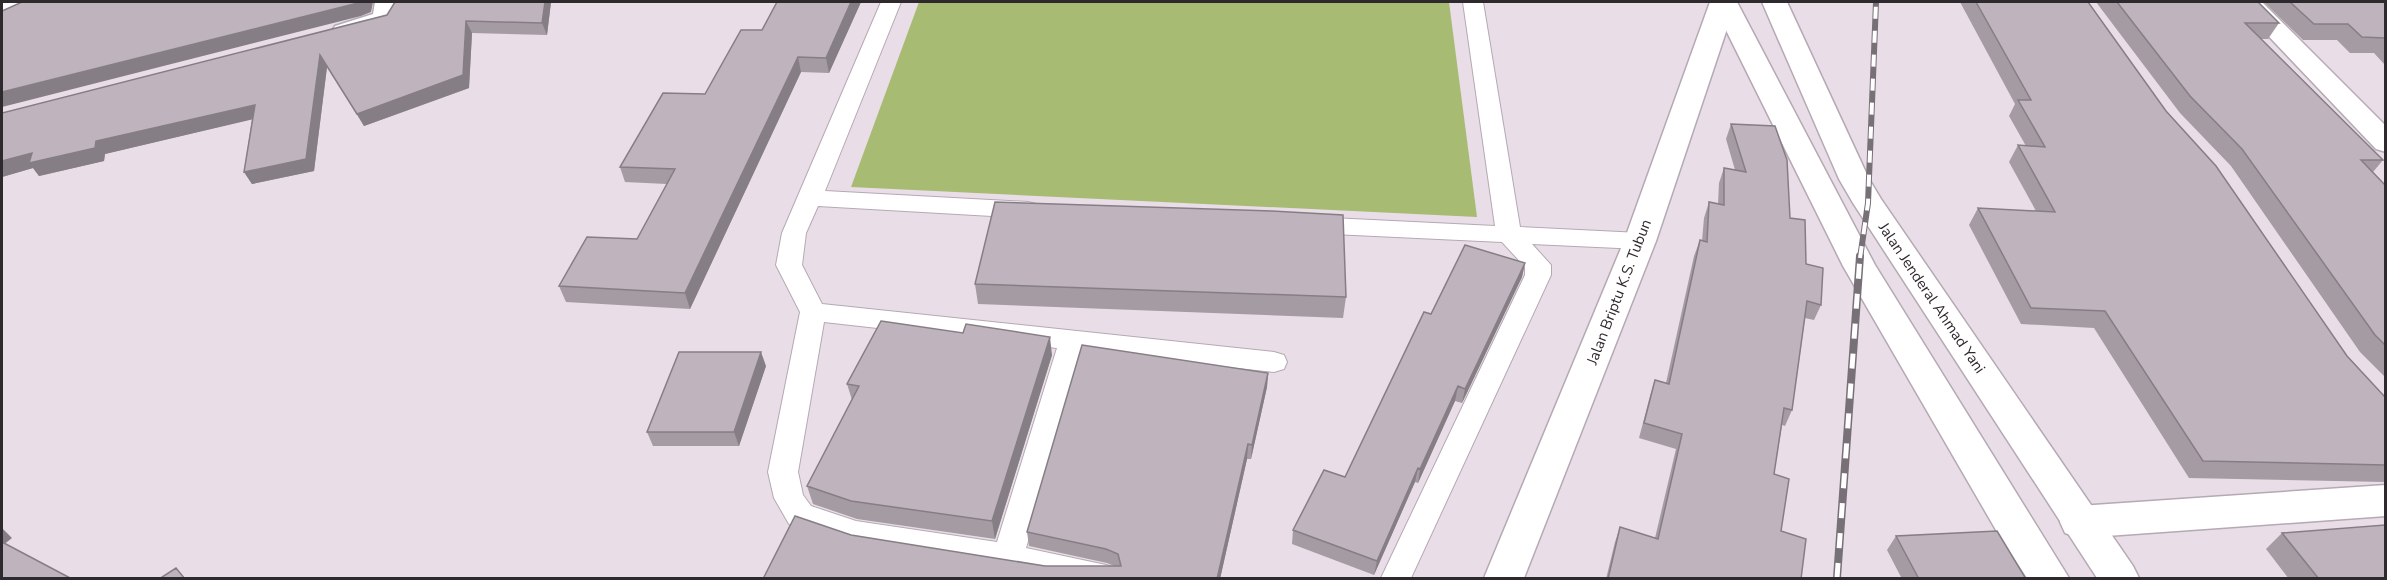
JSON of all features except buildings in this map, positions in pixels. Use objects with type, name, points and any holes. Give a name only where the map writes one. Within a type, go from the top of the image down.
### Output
[{"type":"main road","points":[[2,11],[19,2]]},
{"type":"main road","points":[[315,39],[383,19],[388,9],[387,2]]},
{"type":"main road","points":[[1724,2],[1859,266],[2014,526],[2049,579]]},
{"type":"main road","name":"Jalan Briptu K.S. Tubun","points":[[1504,579],[1640,242],[1724,2]]},
{"type":"main road","name":"Jalan Jenderal Ahmad Yani","points":[[1774,2],[1854,179],[1868,203],[1979,366],[2079,522],[2119,579]]},
{"type":"main road","points":[[2248,2],[2385,143]]},
{"type":"main road","points":[[2079,522],[2385,500]]},
{"type":"lane","points":[[891,2],[794,233],[789,265],[813,312],[783,472],[789,498],[800,515],[856,534],[1008,557],[1106,579]]},
{"type":"lane","points":[[1396,579],[1536,281],[1538,265],[1509,235],[1473,2]]},
{"type":"lane","points":[[810,198],[1047,211]]},
{"type":"lane","points":[[1284,223],[1640,242]]},
{"type":"lane","points":[[813,312],[1274,363]]},
{"type":"lane","points":[[1008,557],[1073,339]]},
{"type":"green space","points":[[919,2],[1449,2],[1477,217],[851,187]]},
{"type":"railway","points":[[1860,258],[1868,203],[1876,2]]},
{"type":"railway","points":[[1837,578],[1860,256]]}]
